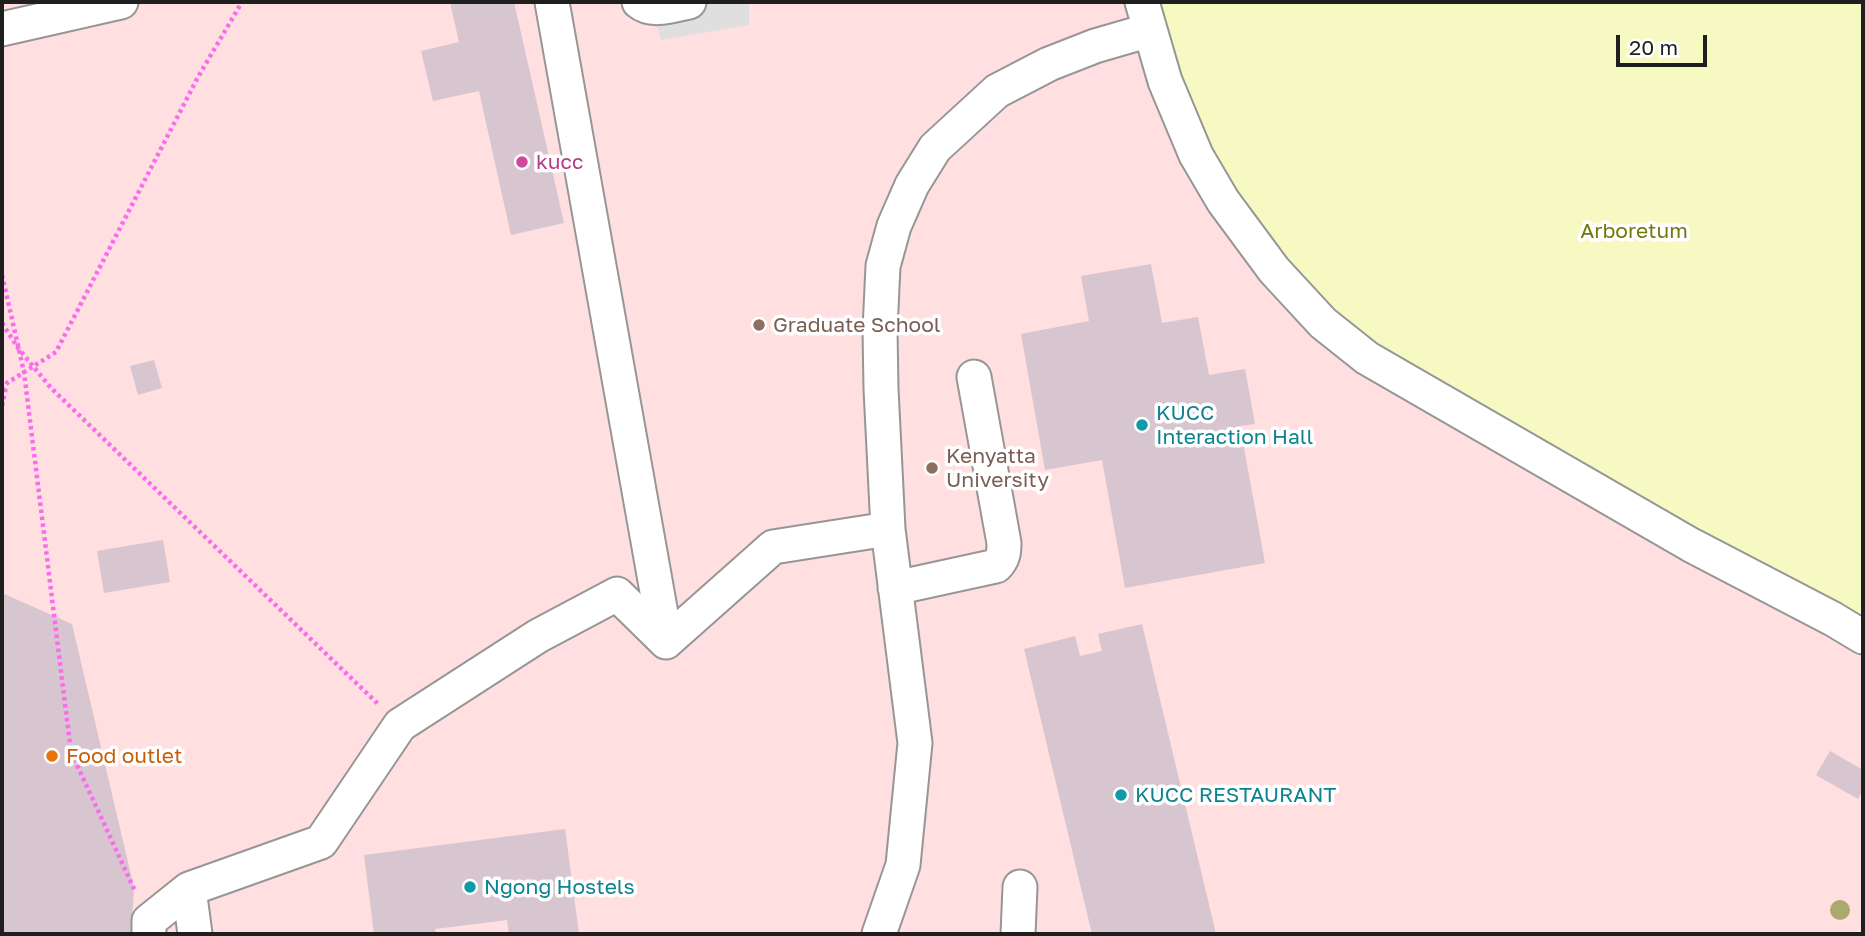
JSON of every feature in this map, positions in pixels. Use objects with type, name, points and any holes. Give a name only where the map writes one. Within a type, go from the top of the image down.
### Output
[{"type":"lane","points":[[2,29],[121,2]]},
{"type":"lane","points":[[552,2],[666,642]]},
{"type":"lane","points":[[639,2],[652,8],[689,2]]},
{"type":"lane","points":[[879,934],[903,865],[915,743],[888,529],[880,366],[883,266],[894,226],[912,185],[935,148],[997,91],[1060,59],[1095,46],[1146,16],[1165,81],[1196,155],[1223,201],[1274,270],[1323,323],[1367,358],[1691,545],[1863,637]]},
{"type":"lane","points":[[895,588],[996,566],[1004,553],[974,377]]},
{"type":"lane","points":[[666,642],[773,547],[888,529]]},
{"type":"lane","points":[[149,928],[189,889],[321,842],[400,725],[538,636],[617,594],[666,642]]},
{"type":"lane","points":[[1018,934],[1020,887]]},
{"type":"lane","points":[[189,889],[195,934]]},
{"type":"path","points":[[2,390],[7,383],[56,352],[198,77],[242,2]]},
{"type":"path","points":[[2,275],[24,372],[71,752],[149,928]]},
{"type":"path","points":[[2,323],[18,348],[51,388],[400,725]]},
{"type":"path","points":[[2,406],[7,383]]},
{"type":"shaded area","name":"Kenyatta University","points":[[2,2],[1863,2],[1863,934],[2,934]]},
{"type":"shaded area","points":[[633,2],[749,2],[749,25],[661,40],[655,18]]},
{"type":"green space","name":"Arboretum","points":[[1134,2],[1863,2],[1863,635],[1343,324],[1208,162]]},
{"type":"building","name":"kucc","points":[[450,2],[514,2],[564,223],[511,235],[479,91],[433,101],[421,51],[459,42]]},
{"type":"building","name":"KUCC Interaction Hall","points":[[1151,264],[1162,323],[1198,317],[1209,375],[1245,369],[1255,424],[1240,426],[1265,563],[1125,588],[1102,460],[1045,470],[1021,334],[1089,321],[1081,276]]},
{"type":"building","points":[[154,360],[162,388],[138,395],[130,366]]},
{"type":"building","points":[[163,540],[170,582],[104,593],[97,551]]},
{"type":"building","name":"Food outlet","points":[[2,593],[72,624],[134,888],[131,934],[2,934]]},
{"type":"building","name":"KUCC RESTAURANT","points":[[1142,624],[1216,934],[1092,934],[1024,649],[1075,636],[1080,656],[1102,651],[1098,634]]},
{"type":"building","points":[[1830,751],[1863,770],[1863,790],[1858,799],[1816,775]]},
{"type":"building","name":"Ngong Hostels","points":[[565,829],[579,934],[509,934],[507,920],[435,929],[436,934],[374,934],[364,855]]},
{"type":"place","name":"kucc","points":[[522,162]]},
{"type":"place","name":"Graduate School","points":[[759,325]]},
{"type":"place","name":"KUCC Interaction Hall","points":[[1142,425]]},
{"type":"place","name":"Kenyatta University","points":[[932,468]]},
{"type":"place","name":"Food outlet","points":[[52,756]]},
{"type":"place","name":"KUCC RESTAURANT","points":[[1121,795]]},
{"type":"place","name":"Ngong Hostels","points":[[470,887]]}]
